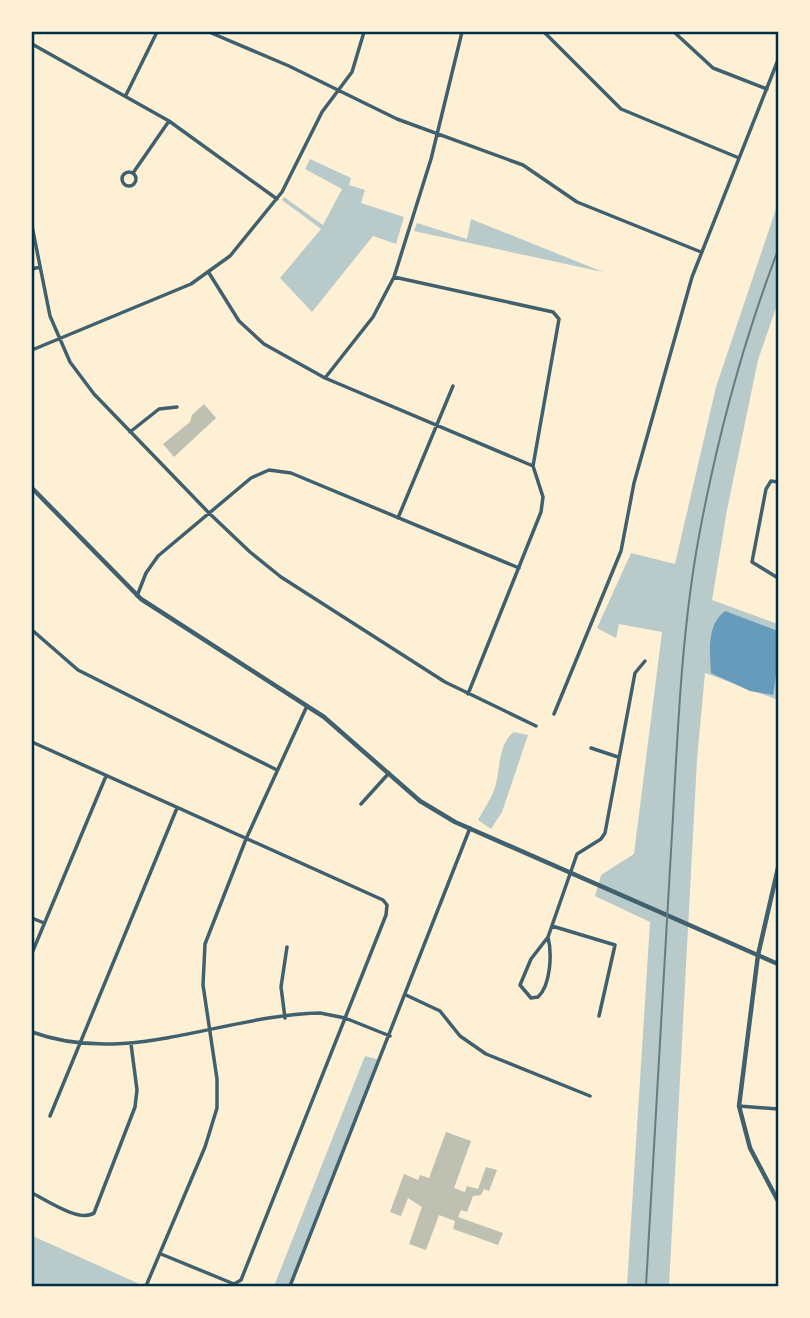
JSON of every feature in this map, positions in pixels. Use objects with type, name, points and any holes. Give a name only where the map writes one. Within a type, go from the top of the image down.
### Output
[{"type":"street","points":[[127,95],[157,32]]},
{"type":"street","points":[[209,32],[436,135],[523,165],[578,202],[701,251]]},
{"type":"street","points":[[32,350],[181,289],[209,273],[230,256],[277,199],[322,112],[340,91],[355,64],[364,32]]},
{"type":"street","points":[[325,378],[373,317],[394,277],[436,135],[462,32]]},
{"type":"street","points":[[544,32],[621,109],[738,158]]},
{"type":"street","points":[[674,32],[713,68],[767,89]]},
{"type":"street","points":[[32,44],[169,121],[277,199]]},
{"type":"street","points":[[554,713],[621,551],[639,465],[701,251],[779,60]]},
{"type":"street","points":[[133,173],[169,121]]},
{"type":"street","points":[[32,226],[58,338],[80,377],[209,513],[274,572],[468,694],[536,726]]},
{"type":"street","points":[[32,269],[40,267]]},
{"type":"street","points":[[209,273],[239,321],[255,337],[325,378],[533,466]]},
{"type":"street","points":[[394,277],[557,315],[560,323],[533,466],[543,504],[468,694]]},
{"type":"street","points":[[398,518],[453,386]]},
{"type":"street","points":[[130,432],[159,409],[177,407]]},
{"type":"street","points":[[137,596],[146,573],[159,555],[251,478],[275,469],[291,473],[519,568]]},
{"type":"street","points":[[779,482],[771,481],[767,485],[752,562],[779,578]]},
{"type":"street","points":[[32,488],[137,596],[340,729],[428,807],[779,964]]},
{"type":"street","points":[[32,630],[78,670],[277,770]]},
{"type":"street","points":[[548,937],[551,949],[545,987],[538,997],[531,998],[520,985],[522,976],[548,937],[569,871],[577,854],[601,839],[605,833],[635,673],[645,661]]},
{"type":"street","points":[[146,1286],[205,1147],[217,1108],[217,1079],[202,985],[202,957],[209,930],[246,839],[307,706]]},
{"type":"street","points":[[32,741],[383,900],[387,905],[386,915],[241,1280],[234,1284],[222,1282],[161,1254]]},
{"type":"street","points":[[591,748],[618,757]]},
{"type":"street","points":[[361,804],[389,773]]},
{"type":"street","points":[[32,953],[106,776]]},
{"type":"street","points":[[50,1116],[177,808]]},
{"type":"street","points":[[290,1286],[470,828]]},
{"type":"street","points":[[779,868],[758,955],[739,1105],[750,1148],[779,1201]]},
{"type":"street","points":[[32,918],[44,923]]},
{"type":"street","points":[[552,926],[615,945],[599,1016]]},
{"type":"street","points":[[285,1018],[281,987],[287,947]]},
{"type":"street","points":[[406,995],[440,1011],[460,1036],[486,1054],[590,1096]]},
{"type":"street","points":[[32,1032],[80,1044],[131,1043],[320,1013],[345,1018],[390,1036]]},
{"type":"street","points":[[32,1193],[79,1215],[90,1216],[94,1213],[135,1107],[137,1090],[131,1043]]},
{"type":"street","points":[[739,1105],[779,1109]]},
{"type":"shaded area","points":[[310,159],[351,178],[349,185],[365,190],[361,203],[404,217],[396,244],[373,236],[312,312],[280,278],[321,229],[282,200],[284,197],[323,225],[342,189],[305,169]]},
{"type":"shaded area","points":[[778,203],[778,302],[758,360],[727,510],[712,600],[778,624],[778,700],[705,673],[697,759],[669,1286],[627,1286],[650,922],[595,896],[601,875],[634,854],[662,632],[619,624],[616,638],[597,628],[631,553],[675,564],[716,387]]},
{"type":"shaded area","points":[[471,219],[603,272],[414,231],[417,223],[467,239]]},
{"type":"shaded area","points":[[514,732],[528,735],[502,812],[491,829],[478,820],[495,789],[505,742]]},
{"type":"shaded area","points":[[365,1056],[380,1060],[291,1286],[274,1286]]},
{"type":"shaded area","points":[[32,1235],[37,1238],[144,1286],[32,1286]]},
{"type":"water","points":[[725,611],[778,631],[778,661],[773,695],[750,691],[711,673],[712,631]]},
{"type":"building","points":[[204,404],[216,418],[174,457],[163,444],[190,422],[192,415]]},
{"type":"building","points":[[446,1132],[471,1141],[454,1188],[465,1192],[467,1186],[478,1189],[486,1167],[497,1170],[489,1191],[484,1189],[481,1195],[473,1196],[467,1212],[461,1210],[458,1217],[503,1233],[498,1245],[453,1229],[455,1221],[439,1215],[426,1250],[409,1244],[422,1207],[408,1198],[401,1216],[390,1212],[404,1174],[418,1180],[420,1175],[429,1178]]},
{"type":"railway","points":[[646,1286],[677,743],[692,577],[723,427],[742,355],[778,250]]}]
